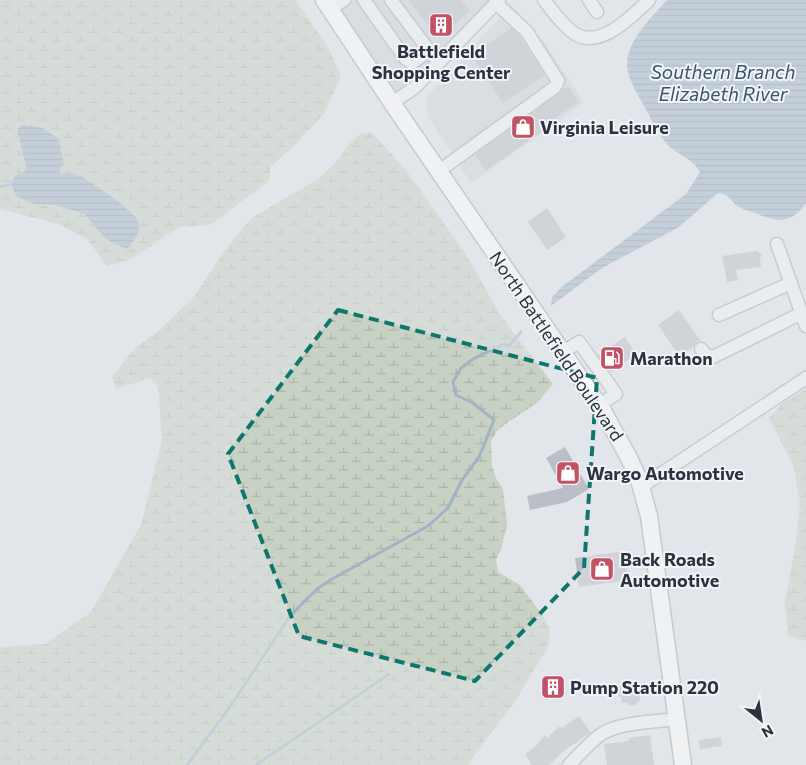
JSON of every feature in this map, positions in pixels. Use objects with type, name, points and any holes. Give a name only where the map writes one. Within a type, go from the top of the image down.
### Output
[{"type":"main road","name":"North Battlefield Boulevard","points":[[327,5],[599,405],[629,458],[641,487],[651,525],[683,765]]},
{"type":"street","points":[[327,5],[344,0]]},
{"type":"street","points":[[364,0],[405,58],[412,63],[419,82]]},
{"type":"street","points":[[391,0],[438,62]]},
{"type":"street","points":[[544,0],[570,30],[578,36],[587,38],[602,35],[616,28],[649,0]]},
{"type":"street","points":[[589,0],[597,12]]},
{"type":"street","points":[[392,103],[419,82],[491,3],[527,32],[558,81],[555,87],[439,171]]},
{"type":"street","points":[[412,63],[428,51]]},
{"type":"street","points":[[777,244],[806,326]]},
{"type":"street","points":[[719,315],[791,282]]},
{"type":"street","points":[[701,349],[706,356],[717,356],[802,313]]},
{"type":"street","points":[[641,487],[806,378]]},
{"type":"street","points":[[569,765],[599,735],[606,731],[617,727],[677,719]]},
{"type":"highlighted area","points":[[338,310],[597,378],[584,568],[475,681],[299,636],[228,454]]},
{"type":"shaded area","points":[[324,0],[499,0],[392,103]]},
{"type":"shaded area","points":[[511,5],[545,43],[584,103],[471,183],[428,117],[426,98]]},
{"type":"green space","points":[[0,0],[295,0],[327,45],[341,76],[324,114],[296,144],[270,167],[269,181],[210,225],[179,227],[130,260],[107,266],[87,239],[58,224],[0,209]],"holes":[[[17,130],[61,166],[59,172],[62,174],[75,174],[115,199],[126,249],[105,238],[84,214],[55,205],[34,204],[16,175],[24,172],[26,166]]]},
{"type":"green space","points":[[371,132],[406,170],[465,253],[501,316],[553,384],[537,403],[497,431],[491,441],[492,466],[496,478],[503,489],[507,525],[496,560],[498,572],[520,585],[543,616],[549,627],[550,639],[546,651],[513,704],[468,765],[0,765],[0,647],[45,644],[91,612],[141,525],[162,440],[159,395],[156,383],[150,378],[116,389],[112,377],[135,348],[156,333],[193,298],[221,256],[250,219],[316,180],[335,164],[350,143],[360,134]]},
{"type":"green space","points":[[806,389],[806,641],[788,635],[785,601],[796,543],[800,504],[794,467],[769,418],[782,404]]},
{"type":"water","name":"Southern Branch Elizabeth River","points":[[667,0],[806,0],[806,203],[795,215],[783,220],[776,220],[741,208],[727,196],[718,193],[679,227],[602,268],[551,306],[552,297],[563,286],[686,194],[700,172],[697,167],[670,147],[663,139],[635,89],[628,72],[627,62],[633,42],[646,23]]},
{"type":"water","points":[[21,125],[43,128],[59,139],[64,165],[61,166],[59,172],[62,174],[73,174],[87,180],[119,202],[135,217],[139,230],[127,249],[105,238],[84,214],[55,205],[34,204],[16,196],[11,184],[16,175],[24,172],[26,166],[17,130]]},
{"type":"building","name":"Battlefield Shopping Center","points":[[408,0],[461,0],[470,11],[439,38]]},
{"type":"building","points":[[511,28],[519,35],[545,75],[503,103],[471,55]]},
{"type":"building","points":[[568,86],[579,102],[555,118],[557,121],[485,171],[475,155]]},
{"type":"building","points":[[547,208],[566,237],[547,250],[528,222]]},
{"type":"building","points":[[757,251],[762,255],[760,257],[761,267],[736,270],[738,280],[727,282],[722,256]]},
{"type":"building","points":[[679,310],[701,341],[696,342],[693,347],[680,357],[658,325]]},
{"type":"building","name":"Marathon","points":[[625,337],[636,354],[611,372],[598,355]]},
{"type":"building","name":"Wargo Automotive","points":[[565,447],[589,489],[567,502],[530,510],[527,496],[563,488],[546,458]]},
{"type":"building","name":"Back Roads Automotive","points":[[625,551],[628,580],[579,587],[575,558]]},
{"type":"building","points":[[633,685],[633,687],[638,686],[640,701],[637,701],[637,704],[628,706],[628,703],[622,703],[617,689],[620,689],[620,686]]},
{"type":"building","points":[[579,716],[590,733],[565,750],[549,765],[532,765],[525,754],[537,745],[545,735],[547,738],[560,726],[562,728]]},
{"type":"building","points":[[650,735],[654,765],[607,765],[604,744],[629,741],[629,738]]},
{"type":"building","points":[[721,737],[722,746],[700,749],[699,740]]},
{"type":"waterway","points":[[0,187],[11,184]]},
{"type":"waterway","points":[[187,765],[230,707],[290,616],[317,589],[428,526],[448,508],[462,480],[479,457],[494,420],[473,403],[456,395],[453,382],[461,368],[473,359],[504,344],[509,346],[521,332]]},
{"type":"waterway","points":[[256,765],[389,674]]},
{"type":"place","name":"Battlefield Shopping Center","points":[[441,25]]},
{"type":"place","name":"Virginia Leisure","points":[[523,127]]},
{"type":"place","name":"Marathon","points":[[612,358]]},
{"type":"place","name":"Wargo Automotive","points":[[568,473]]},
{"type":"place","name":"Back Roads Automotive","points":[[602,569]]},
{"type":"place","name":"Pump Station 220","points":[[553,687]]}]
